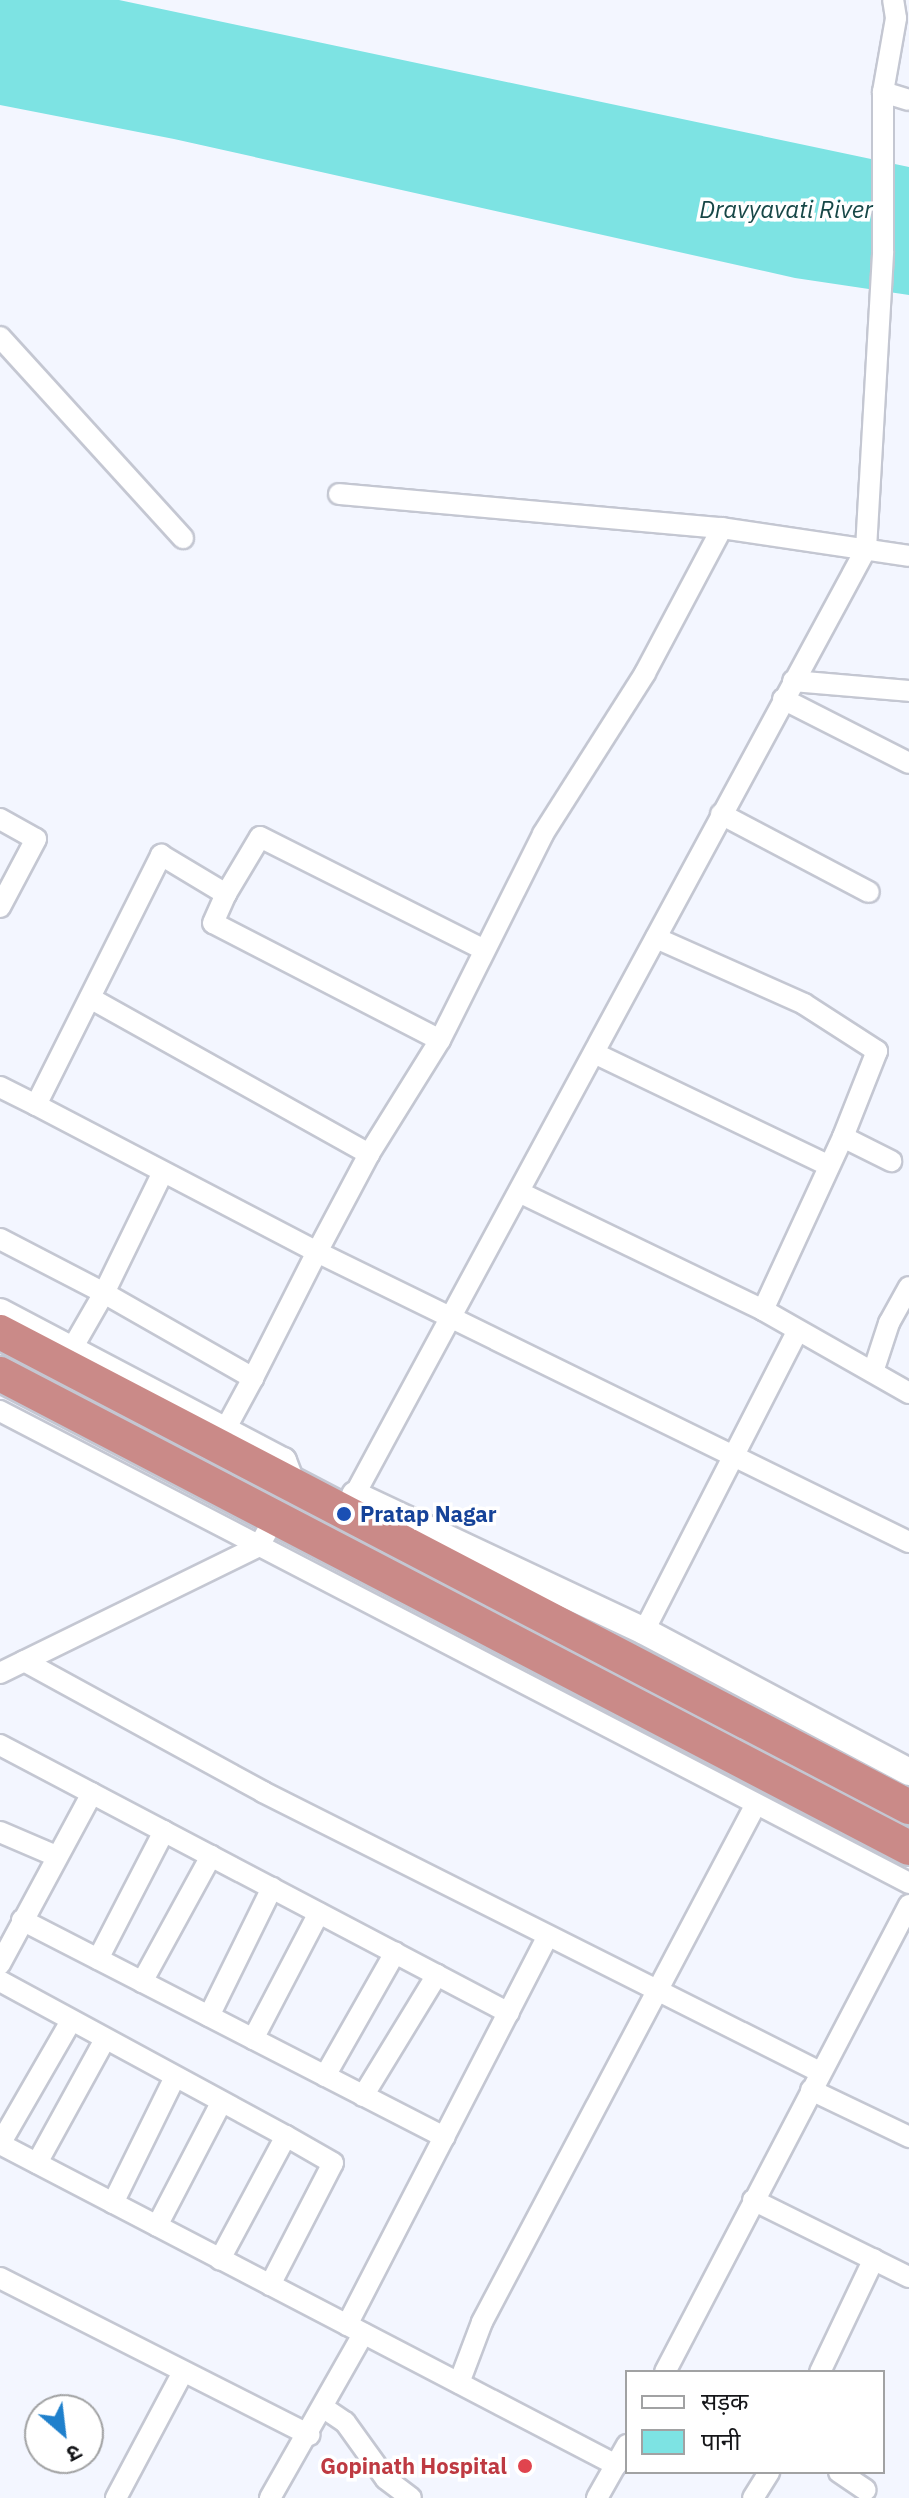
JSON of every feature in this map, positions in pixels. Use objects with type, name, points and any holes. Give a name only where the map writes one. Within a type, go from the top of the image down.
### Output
[{"type":"highway","points":[[0,1332],[67,1358],[220,1439],[294,1490],[349,1504],[909,1807]]},
{"type":"highway","points":[[0,1374],[266,1533],[909,1848]]},
{"type":"street","points":[[893,0],[896,18],[883,92],[881,311],[866,549],[349,1504],[644,1631],[909,1772]]},
{"type":"street","points":[[883,92],[909,100]]},
{"type":"street","points":[[0,337],[183,538]]},
{"type":"street","points":[[339,494],[722,528],[909,556]]},
{"type":"street","points":[[220,1439],[369,1154],[440,1040],[543,834],[645,673],[722,528]]},
{"type":"street","points":[[793,681],[909,691]]},
{"type":"street","points":[[783,699],[909,763]]},
{"type":"street","points":[[721,814],[869,892]]},
{"type":"street","points":[[0,819],[36,839],[0,907]]},
{"type":"street","points":[[440,1040],[213,923],[226,894],[260,837],[483,949]]},
{"type":"street","points":[[36,1105],[161,855],[226,894]]},
{"type":"street","points":[[656,938],[804,1004],[877,1051],[843,1137],[763,1310]]},
{"type":"street","points":[[90,998],[369,1154]]},
{"type":"street","points":[[594,1053],[828,1165]]},
{"type":"street","points":[[0,1087],[317,1252],[735,1454],[821,1504],[909,1542]]},
{"type":"street","points":[[843,1137],[891,1161]]},
{"type":"street","points":[[0,1312],[67,1358],[104,1293],[162,1174]]},
{"type":"street","points":[[519,1192],[763,1310],[909,1393]]},
{"type":"street","points":[[0,1239],[104,1293],[253,1378]]},
{"type":"street","points":[[873,1372],[889,1323],[909,1287]]},
{"type":"street","points":[[644,1631],[797,1332]]},
{"type":"street","points":[[0,1411],[266,1533],[756,1804],[909,1883]]},
{"type":"street","points":[[0,1673],[266,1533]]},
{"type":"street","points":[[24,1661],[263,1792],[654,1990],[909,2137]]},
{"type":"street","points":[[0,1745],[509,2013]]},
{"type":"street","points":[[1,1960],[92,1793]]},
{"type":"street","points":[[459,2383],[482,2322],[654,1990],[756,1804]]},
{"type":"street","points":[[98,1959],[164,1831]]},
{"type":"street","points":[[0,1832],[56,1856]]},
{"type":"street","points":[[142,1982],[211,1856]]},
{"type":"street","points":[[209,2016],[272,1888]]},
{"type":"street","points":[[666,2370],[909,1905]]},
{"type":"street","points":[[253,2039],[319,1913]]},
{"type":"street","points":[[22,1920],[444,2137]]},
{"type":"street","points":[[270,2498],[324,2408],[355,2329],[444,2137],[548,1936]]},
{"type":"street","points":[[325,2076],[395,1953]]},
{"type":"street","points":[[363,2096],[437,1975]]},
{"type":"street","points":[[0,1981],[104,2041],[333,2163],[270,2285]]},
{"type":"street","points":[[71,2021],[0,2144],[616,2465]]},
{"type":"street","points":[[37,2163],[104,2041]]},
{"type":"street","points":[[113,2203],[174,2079]]},
{"type":"street","points":[[157,2226],[221,2103]]},
{"type":"street","points":[[220,2259],[286,2136]]},
{"type":"street","points":[[753,2200],[909,2277]]},
{"type":"street","points":[[821,2370],[874,2259]]},
{"type":"street","points":[[0,2278],[182,2374],[309,2435]]},
{"type":"street","points":[[116,2498],[182,2374]]},
{"type":"street","points":[[324,2408],[345,2422],[386,2479],[411,2498]]},
{"type":"street","points":[[597,2498],[625,2449]]},
{"type":"street","points":[[753,2498],[768,2474]]},
{"type":"street","points":[[842,2474],[866,2490]]},
{"type":"water","name":"Dravyavati River","points":[[0,0],[119,0],[909,167],[909,295],[795,278],[174,139],[0,105]]},
{"type":"place","name":"Pratap Nagar","points":[[344,1514]]},
{"type":"place","name":"Gopinath Hospital","points":[[525,2466]]}]
